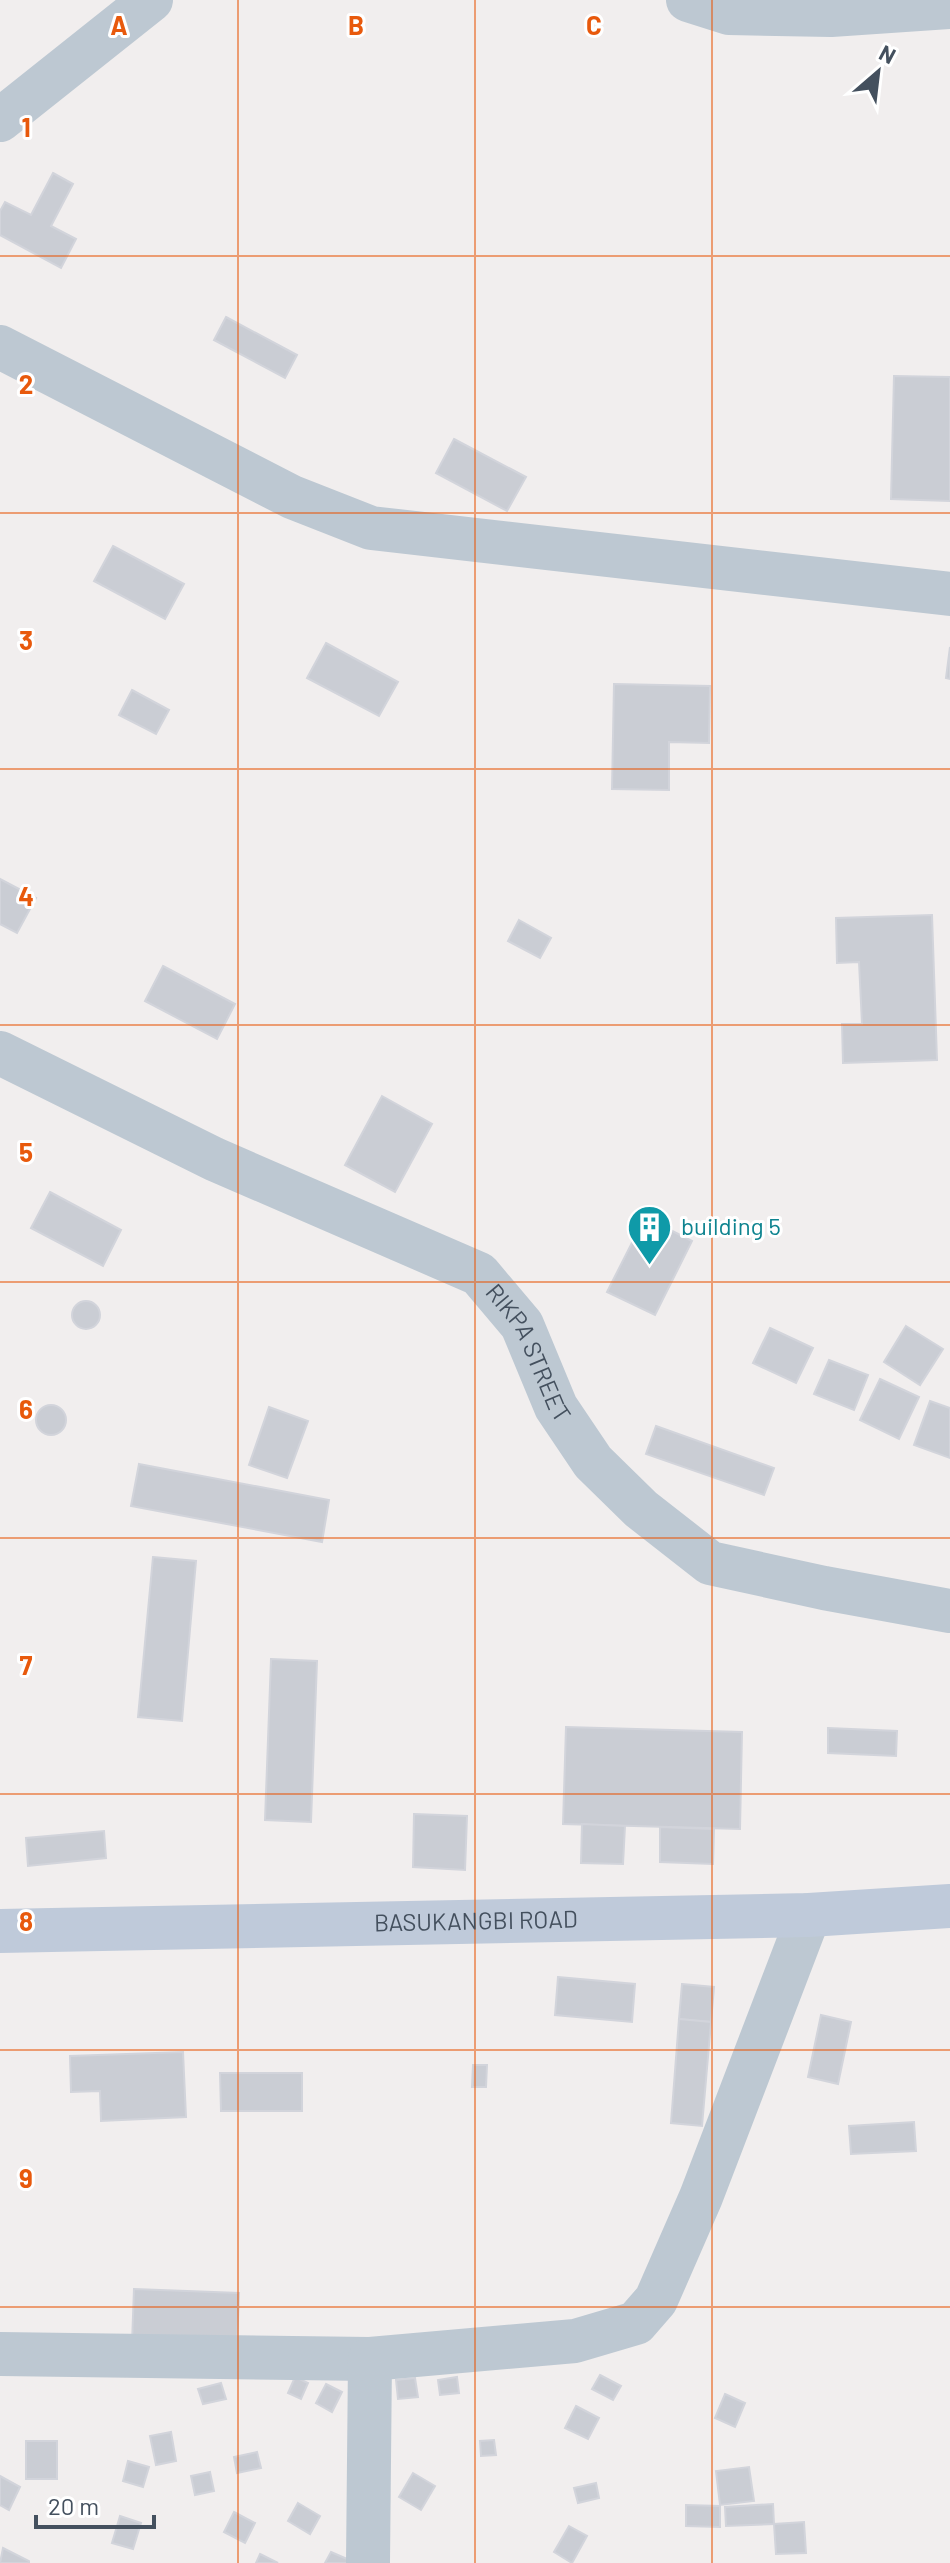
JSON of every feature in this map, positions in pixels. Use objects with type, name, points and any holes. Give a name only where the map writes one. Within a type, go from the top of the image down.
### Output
[{"type":"street","points":[[0,120],[151,0]]},
{"type":"street","points":[[688,0],[729,13],[831,15],[950,7]]},
{"type":"street","points":[[0,347],[292,497],[371,528],[950,594]]},
{"type":"street","name":"RIKPA STREET","points":[[0,1053],[214,1159],[479,1274],[522,1325],[556,1407],[593,1462],[641,1509],[710,1563],[950,1611]]},
{"type":"street","name":"BASUKANGBI ROAD","points":[[0,1931],[809,1915],[950,1906]]},
{"type":"street","points":[[0,2354],[370,2359],[575,2341],[636,2323],[656,2300],[701,2197],[809,1915]]},
{"type":"street","points":[[368,2563],[370,2359]]},
{"type":"building","points":[[53,173],[73,184],[51,226],[76,239],[61,268],[0,235],[0,211],[5,202],[31,215]]},
{"type":"building","points":[[226,317],[297,355],[285,378],[214,340]]},
{"type":"building","points":[[894,376],[950,377],[950,501],[891,499]]},
{"type":"building","points":[[454,439],[526,477],[507,511],[436,473]]},
{"type":"building","points":[[113,546],[184,584],[165,619],[94,581]]},
{"type":"building","points":[[326,643],[398,682],[379,716],[307,678]]},
{"type":"building","points":[[950,647],[950,679],[946,678]]},
{"type":"building","points":[[614,684],[710,686],[709,743],[669,742],[669,790],[612,789]]},
{"type":"building","points":[[132,690],[169,710],[156,734],[119,715]]},
{"type":"building","points":[[0,879],[36,898],[17,933],[0,924]]},
{"type":"building","points":[[932,915],[937,1060],[843,1063],[842,1024],[862,1024],[859,962],[837,963],[836,918]]},
{"type":"building","points":[[519,920],[551,938],[540,958],[508,941]]},
{"type":"building","points":[[163,966],[235,1004],[217,1039],[145,1001]]},
{"type":"building","points":[[382,1096],[432,1124],[395,1192],[345,1165]]},
{"type":"building","points":[[50,1192],[121,1230],[103,1266],[31,1228]]},
{"type":"building","name":"building 5","points":[[645,1217],[692,1241],[655,1315],[607,1292]]},
{"type":"building","points":[[86,1301],[96,1305],[100,1315],[96,1325],[86,1329],[76,1325],[72,1315],[76,1305]]},
{"type":"building","points":[[906,1326],[943,1349],[920,1385],[884,1362]]},
{"type":"building","points":[[770,1328],[813,1348],[796,1383],[753,1363]]},
{"type":"building","points":[[829,1360],[868,1375],[854,1410],[814,1394]]},
{"type":"building","points":[[880,1379],[919,1397],[899,1439],[860,1420]]},
{"type":"building","points":[[930,1401],[950,1408],[950,1458],[914,1445]]},
{"type":"building","points":[[51,1405],[61,1410],[66,1420],[61,1430],[51,1435],[41,1430],[36,1420],[41,1410]]},
{"type":"building","points":[[269,1407],[308,1421],[287,1478],[249,1465]]},
{"type":"building","points":[[656,1426],[774,1468],[764,1495],[646,1454]]},
{"type":"building","points":[[139,1464],[329,1500],[322,1542],[131,1506]]},
{"type":"building","points":[[153,1557],[196,1561],[182,1721],[138,1717]]},
{"type":"building","points":[[271,1659],[317,1661],[311,1822],[265,1820]]},
{"type":"building","points":[[566,1727],[742,1732],[740,1829],[563,1824]]},
{"type":"building","points":[[828,1728],[897,1731],[896,1756],[828,1753]]},
{"type":"building","points":[[414,1814],[467,1816],[465,1870],[413,1867]]},
{"type":"building","points":[[582,1824],[625,1826],[623,1864],[581,1863]]},
{"type":"building","points":[[660,1827],[714,1829],[713,1864],[660,1862]]},
{"type":"building","points":[[104,1831],[106,1858],[28,1866],[26,1838]]},
{"type":"building","points":[[558,1977],[635,1984],[632,2022],[555,2015]]},
{"type":"building","points":[[682,1984],[714,1987],[711,2022],[679,2019]]},
{"type":"building","points":[[821,2015],[851,2022],[838,2084],[808,2077]]},
{"type":"building","points":[[679,2019],[711,2022],[702,2126],[671,2123]]},
{"type":"building","points":[[183,2052],[186,2117],[101,2121],[100,2091],[71,2092],[70,2056]]},
{"type":"building","points":[[473,2065],[487,2065],[486,2087],[472,2087]]},
{"type":"building","points":[[220,2073],[302,2073],[302,2111],[221,2111]]},
{"type":"building","points":[[914,2122],[916,2151],[851,2154],[849,2126]]},
{"type":"building","points":[[134,2289],[239,2293],[237,2347],[132,2343]]},
{"type":"building","points":[[600,2375],[621,2386],[613,2400],[592,2389]]},
{"type":"building","points":[[295,2377],[308,2383],[301,2399],[288,2393]]},
{"type":"building","points":[[457,2377],[459,2393],[440,2395],[438,2380]]},
{"type":"building","points":[[415,2378],[418,2397],[398,2399],[396,2380]]},
{"type":"building","points":[[221,2383],[226,2399],[203,2404],[198,2389]]},
{"type":"building","points":[[326,2384],[342,2392],[332,2412],[316,2403]]},
{"type":"building","points":[[725,2394],[745,2403],[735,2427],[715,2418]]},
{"type":"building","points":[[576,2406],[599,2418],[588,2439],[565,2428]]},
{"type":"building","points":[[171,2432],[176,2461],[156,2465],[150,2436]]},
{"type":"building","points":[[494,2440],[496,2455],[481,2456],[480,2441]]},
{"type":"building","points":[[26,2441],[57,2441],[57,2479],[26,2479]]},
{"type":"building","points":[[257,2452],[261,2468],[237,2473],[234,2457]]},
{"type":"building","points":[[128,2461],[149,2467],[143,2487],[123,2481]]},
{"type":"building","points":[[749,2467],[754,2501],[720,2505],[716,2471]]},
{"type":"building","points":[[210,2472],[214,2491],[195,2495],[191,2476]]},
{"type":"building","points":[[413,2473],[435,2486],[421,2510],[399,2497]]},
{"type":"building","points":[[0,2476],[20,2487],[9,2510],[0,2505]]},
{"type":"building","points":[[596,2483],[599,2498],[578,2503],[574,2488]]},
{"type":"building","points":[[298,2503],[320,2516],[310,2534],[288,2521]]},
{"type":"building","points":[[773,2504],[774,2524],[726,2526],[725,2507]]},
{"type":"building","points":[[686,2505],[720,2506],[720,2527],[686,2526]]},
{"type":"building","points":[[234,2512],[255,2523],[245,2543],[224,2532]]},
{"type":"building","points":[[120,2516],[141,2523],[133,2549],[112,2543]]},
{"type":"building","points":[[804,2522],[806,2553],[776,2554],[774,2524]]},
{"type":"building","points":[[569,2526],[587,2536],[572,2563],[554,2552]]},
{"type":"building","points":[[3,2548],[29,2561],[29,2563],[0,2563]]},
{"type":"building","points":[[331,2552],[354,2562],[354,2563],[325,2563]]},
{"type":"building","points":[[260,2554],[278,2563],[256,2563]]},
{"type":"place","name":"building 5","points":[[650,1266]]}]
